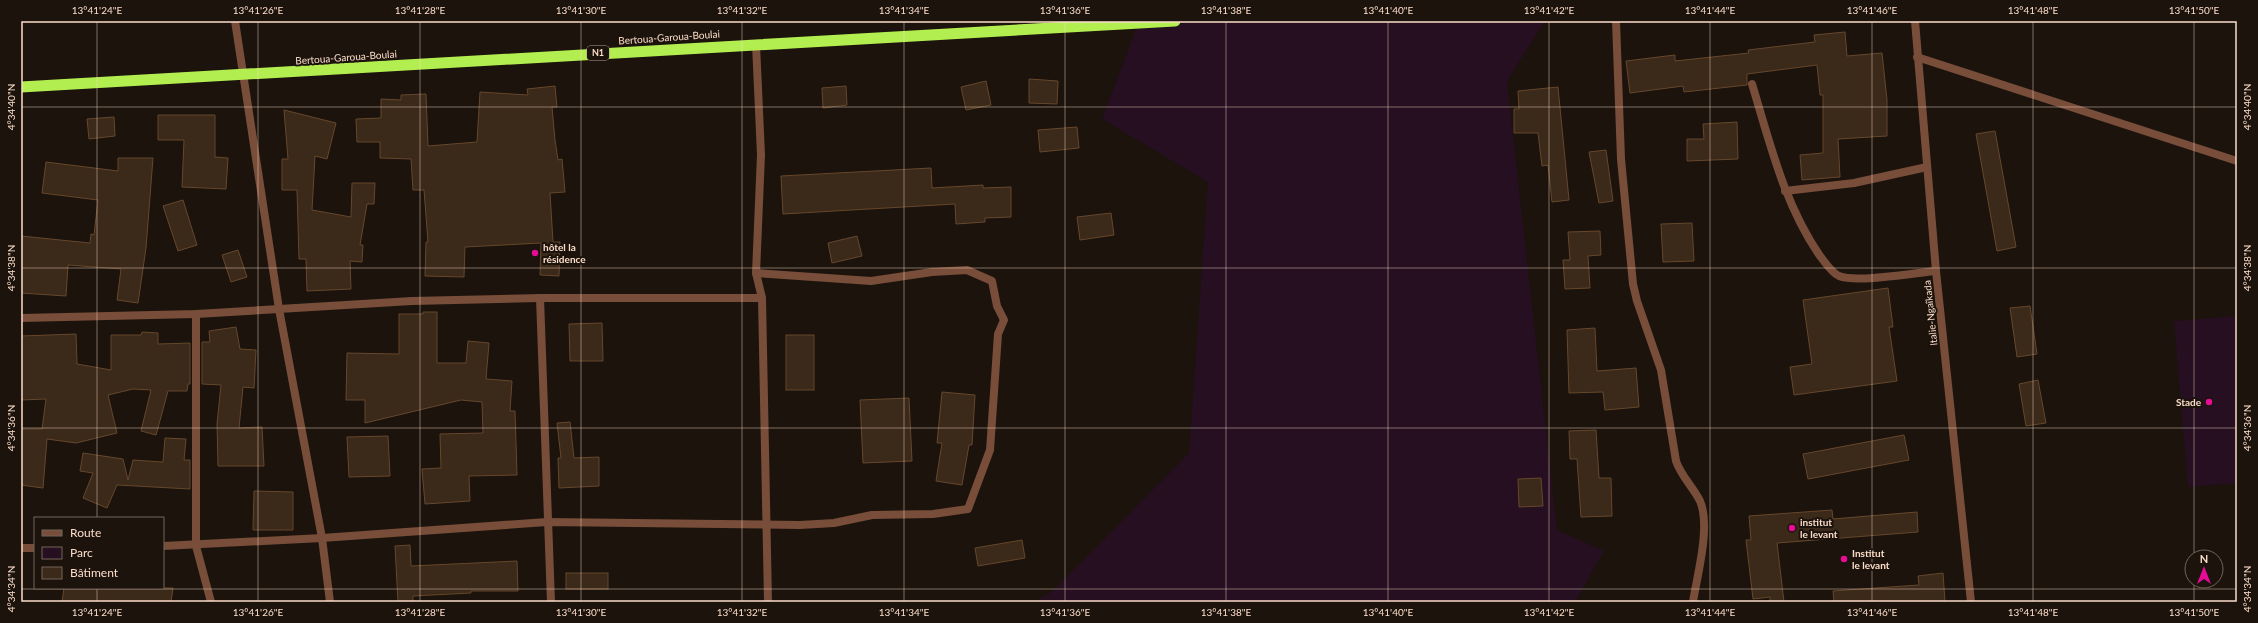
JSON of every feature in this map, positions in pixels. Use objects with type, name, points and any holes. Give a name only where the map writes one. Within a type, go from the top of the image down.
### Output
[{"type":"highway","name":"Bertoua-Garoua-Boulai","points":[[21,87],[244,76],[756,44],[916,37],[1175,21]]},
{"type":"street","points":[[235,21],[279,309],[322,538],[330,602]]},
{"type":"street","points":[[1616,21],[1621,159],[1633,284],[1641,315],[1661,370],[1676,462],[1679,471],[1700,501],[1704,512],[1700,559],[1692,602]]},
{"type":"street","name":"Italie-Ngaîkada","points":[[1915,21],[1936,271],[1971,602]]},
{"type":"street","points":[[756,44],[762,155],[756,272],[762,298],[765,524],[768,602]]},
{"type":"street","points":[[1918,57],[2237,162]]},
{"type":"street","points":[[1752,84],[1785,191],[1811,242],[1827,266],[1838,275],[1852,279],[1936,271]]},
{"type":"street","points":[[1785,191],[1854,183],[1927,168]]},
{"type":"street","points":[[164,546],[196,546],[547,522],[765,524],[834,522],[872,515],[933,514],[968,509],[990,450],[998,334],[1004,320],[997,306],[992,281],[967,270],[932,272],[871,281],[756,272]]},
{"type":"street","points":[[21,318],[196,314],[412,301],[540,298],[762,298]]},
{"type":"street","points":[[540,298],[551,602]]},
{"type":"street","points":[[196,314],[196,546],[211,602]]},
{"type":"street","points":[[21,548],[34,548]]},
{"type":"green space","points":[[1139,21],[1545,21],[1507,81],[1557,530],[1604,551],[1575,602],[1035,602],[1054,590],[1189,453],[1208,182],[1102,119]]},
{"type":"green space","name":"Stade","points":[[2237,316],[2237,483],[2188,487],[2174,321]]},
{"type":"building","points":[[1845,32],[1847,56],[1882,53],[1887,100],[1887,136],[1838,139],[1840,177],[1802,180],[1800,155],[1823,153],[1823,95],[1820,95],[1817,65],[1747,74],[1747,85],[1684,92],[1683,86],[1630,93],[1626,61],[1675,55],[1675,61],[1749,53],[1748,50],[1815,42],[1814,35]]},
{"type":"building","points":[[1029,79],[1058,81],[1057,104],[1029,103]]},
{"type":"building","points":[[986,81],[991,105],[966,110],[961,87]]},
{"type":"building","points":[[555,86],[557,107],[552,107],[555,140],[558,160],[562,159],[565,192],[550,193],[553,242],[560,242],[559,276],[540,275],[541,243],[465,247],[464,277],[425,276],[426,242],[428,242],[424,190],[413,190],[411,159],[380,158],[380,142],[357,142],[356,119],[381,118],[381,99],[401,100],[401,95],[426,94],[428,146],[477,142],[480,92],[528,95],[527,89]]},
{"type":"building","points":[[846,86],[847,105],[823,108],[822,88]]},
{"type":"building","points":[[1558,87],[1569,200],[1552,202],[1548,165],[1542,166],[1538,133],[1514,133],[1514,109],[1519,109],[1518,91]]},
{"type":"building","points":[[284,110],[336,123],[327,159],[315,156],[312,210],[351,217],[352,183],[375,183],[374,204],[367,204],[360,245],[363,245],[362,262],[350,261],[351,289],[307,291],[306,259],[299,259],[297,190],[282,190],[282,159],[288,159]]},
{"type":"building","points":[[158,115],[215,115],[215,157],[228,158],[226,189],[182,187],[184,140],[158,140]]},
{"type":"building","points":[[114,117],[115,136],[89,139],[87,119]]},
{"type":"building","points":[[1737,122],[1738,159],[1687,161],[1687,139],[1704,139],[1703,124]]},
{"type":"building","points":[[1077,127],[1079,148],[1040,152],[1038,130]]},
{"type":"building","points":[[1995,131],[2016,247],[1997,251],[1976,134]]},
{"type":"building","points":[[1606,150],[1613,201],[1599,203],[1589,152]]},
{"type":"building","points":[[118,158],[153,158],[146,248],[138,303],[117,300],[121,269],[68,265],[66,296],[21,293],[21,236],[90,243],[91,234],[94,235],[98,200],[42,193],[46,162],[118,171]]},
{"type":"building","points":[[931,168],[932,188],[983,185],[983,188],[1011,187],[1011,217],[985,218],[985,222],[956,224],[955,204],[783,214],[781,176]]},
{"type":"building","points":[[183,200],[197,245],[178,251],[163,206]]},
{"type":"building","points":[[1111,213],[1114,235],[1080,240],[1077,217]]},
{"type":"building","points":[[1692,223],[1694,261],[1663,262],[1661,224]]},
{"type":"building","points":[[1600,231],[1601,255],[1588,256],[1590,288],[1565,289],[1563,260],[1570,260],[1568,232]]},
{"type":"building","points":[[857,236],[862,256],[832,263],[828,243]]},
{"type":"building","points":[[238,250],[247,277],[231,282],[222,255]]},
{"type":"building","points":[[1888,288],[1893,327],[1889,327],[1897,381],[1794,395],[1790,367],[1812,364],[1803,300]]},
{"type":"building","points":[[2030,306],[2037,354],[2017,357],[2010,308]]},
{"type":"building","points":[[423,312],[437,312],[437,363],[466,363],[468,341],[489,343],[486,379],[512,381],[510,411],[515,411],[517,475],[469,476],[470,501],[425,504],[422,469],[441,468],[440,434],[483,433],[482,402],[461,400],[365,423],[365,400],[346,400],[347,353],[399,354],[399,314],[423,314]]},
{"type":"building","points":[[602,323],[603,361],[570,361],[569,324]]},
{"type":"building","points":[[236,327],[240,349],[256,350],[254,388],[243,387],[239,428],[262,427],[264,466],[218,466],[217,424],[221,385],[202,384],[202,342],[210,342],[209,331]]},
{"type":"building","points":[[1595,328],[1597,371],[1636,368],[1639,407],[1605,410],[1603,392],[1569,393],[1567,330]]},
{"type":"building","points":[[142,332],[158,333],[158,344],[190,343],[190,384],[188,384],[187,391],[168,391],[156,435],[141,431],[151,390],[133,389],[108,395],[117,433],[76,443],[47,439],[43,488],[21,485],[21,429],[42,429],[46,399],[21,400],[21,336],[76,334],[77,364],[111,370],[111,335],[141,335]]},
{"type":"building","points":[[786,335],[814,335],[814,390],[786,390]]},
{"type":"building","points":[[2038,380],[2046,423],[2026,426],[2019,384]]},
{"type":"building","points":[[942,392],[975,395],[972,445],[969,445],[962,485],[936,481],[942,443],[937,443]]},
{"type":"building","points":[[909,398],[912,461],[863,463],[860,400]]},
{"type":"building","points":[[570,422],[574,458],[599,457],[599,486],[559,488],[558,458],[561,458],[557,423]]},
{"type":"building","points":[[1596,430],[1599,478],[1611,478],[1612,516],[1581,517],[1577,459],[1570,459],[1569,431]]},
{"type":"building","points":[[1904,435],[1909,460],[1808,479],[1803,454]]},
{"type":"building","points":[[388,436],[390,476],[349,477],[347,437]]},
{"type":"building","points":[[165,438],[186,439],[184,460],[190,460],[190,489],[117,485],[107,508],[83,498],[93,473],[80,471],[83,453],[123,459],[128,480],[133,460],[163,462]]},
{"type":"building","points":[[1541,478],[1543,506],[1519,507],[1518,479]]},
{"type":"building","points":[[254,491],[293,492],[293,530],[253,530]]},
{"type":"building","points":[[1832,510],[1833,519],[1917,512],[1918,532],[1777,543],[1784,602],[1770,602],[1770,597],[1753,599],[1746,540],[1751,540],[1749,516]]},
{"type":"building","points":[[1022,540],[1025,558],[978,566],[975,548]]},
{"type":"building","points":[[410,545],[411,566],[517,561],[518,591],[471,591],[471,593],[413,596],[413,602],[398,602],[395,546]]},
{"type":"building","points":[[566,573],[608,573],[608,589],[566,589]]},
{"type":"building","name":"Institut le levant","points":[[1943,573],[1945,602],[1834,602],[1833,591],[1919,585],[1918,576]]},
{"type":"building","points":[[173,588],[171,602],[62,602],[64,589]]},
{"type":"place","name":"hôtel la résidence","points":[[535,253]]},
{"type":"place","name":"Stade","points":[[2209,402]]},
{"type":"place","name":"institut le levant","points":[[1792,528]]},
{"type":"place","name":"Institut le levant","points":[[1844,559]]}]
